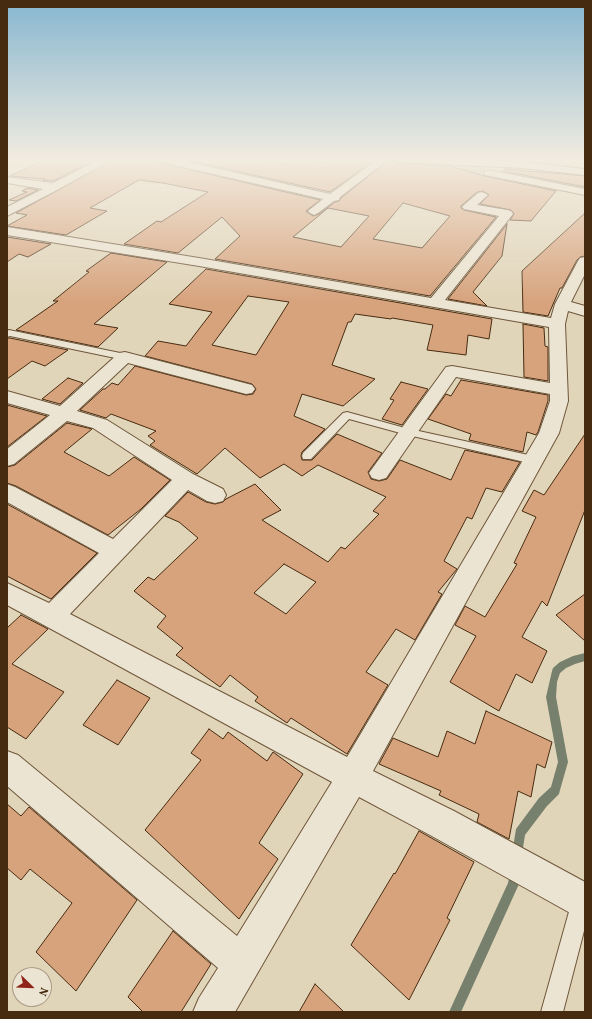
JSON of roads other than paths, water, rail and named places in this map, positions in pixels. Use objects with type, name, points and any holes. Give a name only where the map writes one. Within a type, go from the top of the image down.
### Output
[{"type":"street","points":[[7,212],[17,207]]},
{"type":"street","points":[[314,211],[320,207]]},
{"type":"street","points":[[435,303],[507,214],[469,207]]},
{"type":"street","points":[[7,231],[199,262],[435,303],[559,314],[585,310]]},
{"type":"street","points":[[213,1012],[353,777],[549,433],[559,401],[559,314],[585,261]]},
{"type":"street","points":[[7,459],[63,413],[125,356],[246,389]]},
{"type":"street","points":[[379,472],[452,371],[559,390]]},
{"type":"street","points":[[7,397],[100,424],[186,479],[215,495]]},
{"type":"street","points":[[52,616],[186,479]]},
{"type":"street","points":[[7,492],[116,550]]},
{"type":"street","points":[[7,593],[442,823],[584,901]]},
{"type":"street","points":[[7,766],[242,964]]},
{"type":"lane","points":[[7,334],[9,333],[125,356]]},
{"type":"lane","points":[[307,456],[347,415],[408,432],[533,460]]},
{"type":"lane","points":[[552,1012],[584,901]]},
{"type":"waterway","points":[[517,854],[520,833],[543,802],[555,790],[563,762],[551,697],[556,671],[563,665],[573,660],[585,657]]},
{"type":"waterway","points":[[455,1012],[513,884],[515,872]]}]
